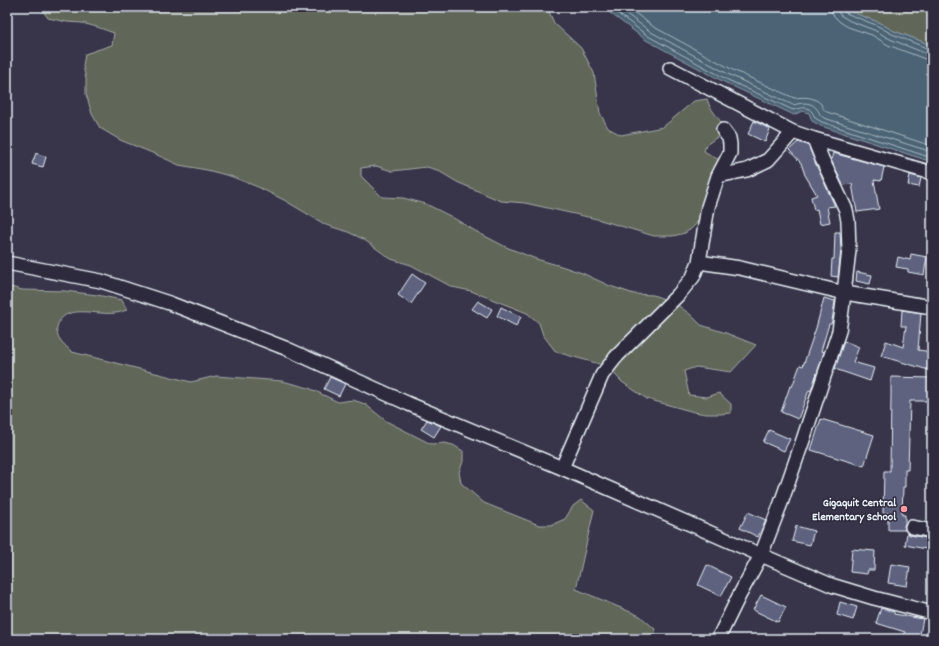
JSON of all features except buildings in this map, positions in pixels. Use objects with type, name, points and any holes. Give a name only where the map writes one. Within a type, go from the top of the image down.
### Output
[{"type":"street","points":[[670,68],[793,132],[929,172]]},
{"type":"street","points":[[562,468],[602,375],[616,357],[662,312],[693,277],[699,262],[708,207],[718,176],[730,153],[729,138],[723,130]]},
{"type":"street","points":[[718,176],[747,170],[768,160],[793,132]]},
{"type":"street","points":[[718,639],[761,555],[803,440],[839,331],[845,293],[849,250],[848,221],[846,210],[814,139]]},
{"type":"street","points":[[699,262],[740,268],[845,293],[932,307]]},
{"type":"street","points":[[7,263],[101,281],[168,303],[285,348],[409,404],[562,468],[831,585],[932,613]]},
{"type":"street","points":[[912,527],[932,531]]},
{"type":"green space","points":[[40,7],[547,7],[554,23],[581,48],[594,73],[600,113],[608,128],[621,135],[663,127],[694,101],[707,99],[710,107],[723,125],[720,135],[706,145],[704,151],[719,160],[709,196],[697,223],[685,233],[673,236],[654,236],[597,219],[525,203],[501,201],[457,182],[437,170],[427,167],[392,171],[376,166],[361,168],[361,176],[382,197],[403,198],[426,204],[506,247],[536,259],[582,273],[610,286],[634,294],[653,295],[675,303],[701,325],[756,345],[731,372],[696,367],[684,371],[689,395],[707,397],[719,393],[731,404],[731,413],[706,414],[694,412],[647,399],[622,382],[607,366],[556,352],[543,335],[539,323],[527,313],[471,291],[452,287],[411,265],[391,259],[363,239],[348,232],[326,225],[284,200],[258,187],[230,176],[179,165],[120,140],[100,128],[92,114],[86,94],[86,79],[83,66],[85,54],[112,45],[114,33],[82,23],[48,18]]},
{"type":"green space","points":[[843,7],[932,7],[932,46],[894,31],[878,22]]},
{"type":"green space","points":[[7,286],[22,290],[65,291],[122,300],[127,310],[118,313],[74,312],[61,319],[57,327],[59,338],[72,352],[191,382],[216,376],[282,381],[309,388],[338,402],[353,400],[365,404],[386,421],[431,444],[445,443],[453,445],[463,451],[463,462],[459,472],[461,483],[484,503],[539,525],[551,525],[565,519],[573,506],[581,500],[594,510],[576,589],[640,616],[655,629],[655,639],[7,639]]},
{"type":"water","points":[[602,7],[843,7],[878,22],[894,31],[932,46],[932,162],[821,126],[812,121],[809,113],[802,111],[794,115],[726,83],[646,40]]},
{"type":"place","name":"Gigaquit Central Elementary School","points":[[904,509]]}]
